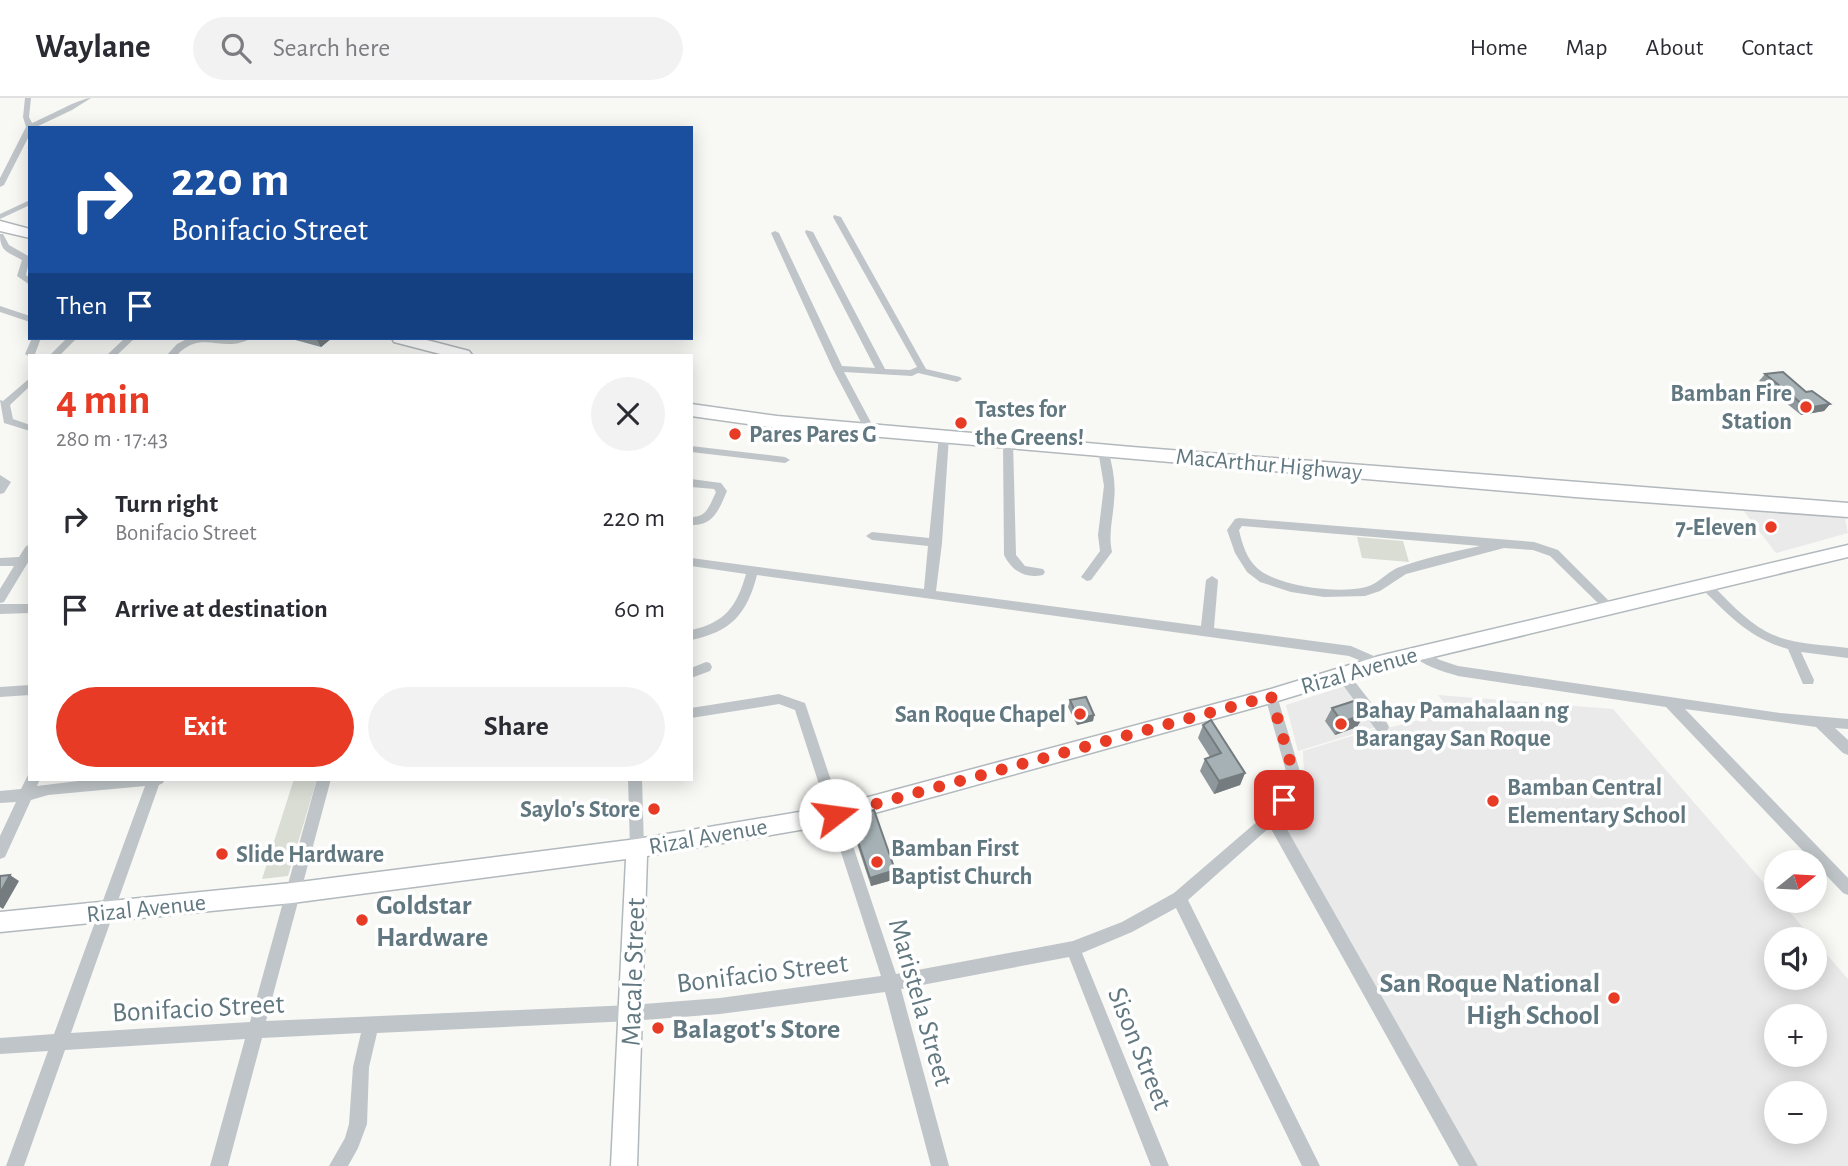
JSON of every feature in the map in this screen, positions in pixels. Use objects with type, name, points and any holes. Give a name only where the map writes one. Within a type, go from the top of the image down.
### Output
[{"type":"highway","points":[[0,226],[28,233]]},
{"type":"highway","points":[[407,340],[458,354]]},
{"type":"highway","name":"MacArthur Highway","points":[[693,410],[741,418],[1008,442],[1594,492],[1848,510]]},
{"type":"street","points":[[28,98],[26,117],[30,126]]},
{"type":"street","points":[[32,126],[88,98]]},
{"type":"street","points":[[0,186],[3,175],[28,131]]},
{"type":"street","points":[[0,217],[28,203]]},
{"type":"street","points":[[837,216],[922,364],[920,371]]},
{"type":"street","points":[[809,232],[881,370]]},
{"type":"street","points":[[775,233],[838,369],[870,430]]},
{"type":"street","points":[[0,236],[6,247],[27,259],[21,276],[28,281]]},
{"type":"street","points":[[0,309],[28,318]]},
{"type":"street","points":[[56,354],[70,340]]},
{"type":"street","points":[[113,354],[128,340]]},
{"type":"street","points":[[173,354],[186,340]]},
{"type":"street","points":[[202,340],[238,340]]},
{"type":"street","points":[[838,369],[912,373],[920,371],[957,379]]},
{"type":"street","points":[[28,384],[3,403],[9,421],[28,427]]},
{"type":"street","points":[[930,593],[944,436]]},
{"type":"street","points":[[1008,442],[1010,555],[1017,567],[1024,571],[1039,572]]},
{"type":"street","points":[[693,449],[785,460]]},
{"type":"street","points":[[1087,577],[1106,552],[1102,537],[1108,505],[1108,468],[1103,450]]},
{"type":"street","points":[[0,479],[6,482],[0,491]]},
{"type":"street","points":[[693,483],[717,486],[722,491],[710,517],[700,522],[693,521]]},
{"type":"street","points":[[1502,544],[1398,573],[1381,586],[1349,594],[1302,589],[1271,581],[1254,573],[1235,541],[1233,530],[1239,522],[1534,546],[1554,553],[1608,606]]},
{"type":"street","points":[[872,536],[936,543]]},
{"type":"street","name":"Rizal Avenue","points":[[0,922],[292,893],[637,848],[835,815],[1271,696],[1341,673],[1417,653],[1848,551]]},
{"type":"street","points":[[0,599],[28,552]]},
{"type":"street","points":[[0,562],[22,561]]},
{"type":"street","points":[[693,562],[1350,651],[1379,663]]},
{"type":"street","points":[[693,634],[717,627],[741,607],[752,572]]},
{"type":"street","points":[[1207,632],[1212,580]]},
{"type":"street","points":[[1704,584],[1754,630],[1792,645],[1848,653]]},
{"type":"street","points":[[0,609],[28,608]]},
{"type":"street","points":[[1792,645],[1808,680]]},
{"type":"street","points":[[1417,653],[1436,664],[1458,671],[1848,724]]},
{"type":"street","points":[[693,672],[706,667]]},
{"type":"street","points":[[1341,673],[1382,727]]},
{"type":"street","points":[[0,692],[28,690]]},
{"type":"street","name":"Bonifacio Street","points":[[0,1046],[720,1006],[891,983],[1073,949],[1127,927],[1179,898],[1272,817],[1284,800],[1294,775],[1271,696]]},
{"type":"street","points":[[693,713],[779,699],[800,707],[835,815]]},
{"type":"street","points":[[1671,702],[1848,888]]},
{"type":"street","points":[[1819,721],[1848,750]]},
{"type":"street","points":[[0,852],[32,781]]},
{"type":"street","points":[[0,797],[25,795],[48,789],[134,781]]},
{"type":"street","points":[[15,1166],[154,781]]},
{"type":"street","points":[[219,1166],[323,781]]},
{"type":"street","name":"Macale Street","points":[[624,1166],[637,848],[635,781]]},
{"type":"street","name":"Maristela Street","points":[[835,815],[891,983],[940,1166]]},
{"type":"street","points":[[1272,817],[1469,1166]]},
{"type":"street","points":[[1179,898],[1311,1166]]},
{"type":"street","name":"Sison Street","points":[[1073,949],[1160,1166]]},
{"type":"street","points":[[338,1166],[352,1142],[358,1124],[361,1067],[371,1025]]},
{"type":"shaded area","points":[[1742,509],[1845,518],[1848,533],[1776,553]]},
{"type":"shaded area","points":[[1357,537],[1403,541],[1409,562],[1362,558]]},
{"type":"shaded area","points":[[1345,686],[1376,727],[1298,751],[1286,705]]},
{"type":"shaded area","name":"San Roque National High School","points":[[1438,695],[1613,709],[1764,883],[1764,914],[1791,914],[1803,927],[1764,927],[1764,990],[1827,990],[1827,955],[1848,979],[1848,1166],[1477,1166],[1281,825],[1304,778],[1303,751],[1378,728],[1451,712]]},
{"type":"shaded area","points":[[293,781],[316,781],[288,876],[262,879]]},
{"type":"building","points":[[1783,372],[1806,392],[1812,391],[1830,404],[1807,408],[1765,374]]},
{"type":"building","points":[[1086,697],[1094,715],[1078,719],[1070,700]]},
{"type":"building","points":[[1354,701],[1365,714],[1342,722],[1332,708]]},
{"type":"building","points":[[1211,720],[1245,773],[1219,781],[1205,759],[1221,753],[1203,725]]},
{"type":"building","name":"Bamban First Baptist Church","points":[[874,810],[895,870],[870,878],[850,817]]},
{"type":"building","points":[[10,875],[0,893],[0,876]]},
{"type":"place","name":"Bamban Fire Station","points":[[1806,407]]},
{"type":"place","name":"Tastes for the Greens!","points":[[961,423]]},
{"type":"place","name":"Pares Pares G","points":[[735,434]]},
{"type":"place","name":"7-Eleven","points":[[1771,527]]},
{"type":"place","name":"San Roque Chapel","points":[[1080,714]]},
{"type":"place","name":"Bahay Pamahalaan ng Barangay San Roque","points":[[1341,724]]},
{"type":"place","name":"Bamban Central Elementary School","points":[[1493,801]]},
{"type":"place","name":"Saylo's Store","points":[[654,809]]},
{"type":"place","name":"Slide Hardware","points":[[222,854]]},
{"type":"place","name":"Bamban First Baptist Church","points":[[877,862]]},
{"type":"place","name":"Goldstar Hardware","points":[[362,920]]},
{"type":"place","name":"San Roque National High School","points":[[1614,998]]},
{"type":"place","name":"Balagot's Store","points":[[658,1028]]},
{"type":"route","points":[[835,815],[1271,696],[1294,775],[1284,800]]}]
